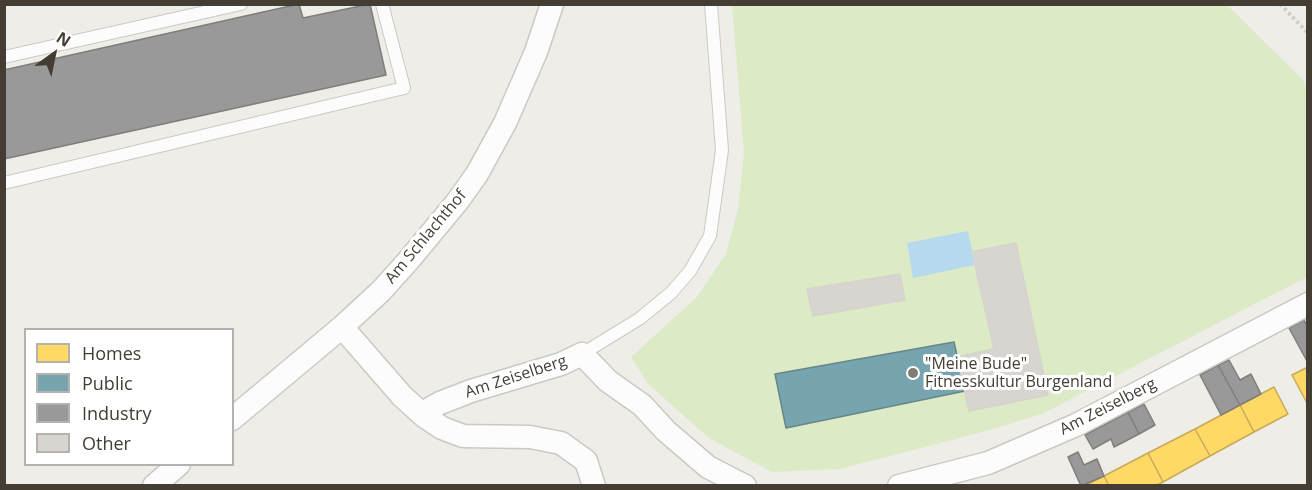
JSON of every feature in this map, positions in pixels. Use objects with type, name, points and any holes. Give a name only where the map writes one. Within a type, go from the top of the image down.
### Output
[{"type":"street","name":"Am Schlachthof","points":[[234,417],[342,327],[408,261],[433,232],[477,174],[505,123],[521,90],[552,4]]},
{"type":"street","name":"Am Zeiselberg","points":[[899,486],[988,463],[1076,425],[1308,304]]},
{"type":"street","points":[[342,327],[402,396],[424,416],[442,428],[463,436],[530,437],[561,443],[586,461],[594,486]]},
{"type":"street","name":"Am Zeiselberg","points":[[424,416],[431,408],[451,399],[582,354],[608,381],[642,405],[666,431],[708,466],[745,486]]},
{"type":"street","points":[[154,486],[178,466]]},
{"type":"lane","points":[[4,57],[241,4]]},
{"type":"lane","points":[[4,183],[404,88],[382,4]]},
{"type":"lane","points":[[582,354],[639,319],[671,293],[690,271],[710,236],[722,150],[711,4]]},
{"type":"path","points":[[1280,4],[1308,33]]},
{"type":"green space","points":[[732,5],[1227,5],[1303,80],[1307,90],[1307,277],[1042,414],[979,433],[839,469],[772,472],[709,438],[648,384],[631,357],[697,297],[726,254],[738,209],[744,153]]},
{"type":"water","points":[[968,231],[975,265],[913,278],[907,243]]},
{"type":"building: Homes","points":[[1308,367],[1308,402],[1307,403],[1292,375]]},
{"type":"building: Homes","points":[[1274,387],[1288,414],[1254,432],[1240,405]]},
{"type":"building: Homes","points":[[1240,405],[1254,432],[1210,456],[1195,429]]},
{"type":"building: Homes","points":[[1195,429],[1210,456],[1163,482],[1148,453]]},
{"type":"building: Homes","points":[[1148,453],[1163,482],[1155,486],[1109,486],[1104,476]]},
{"type":"building: Homes","points":[[1104,476],[1109,486],[1084,486]]},
{"type":"building: Public","points":[[954,342],[965,391],[786,428],[775,374]]},
{"type":"building: Industry","points":[[299,4],[303,18],[370,4],[386,75],[4,159],[4,70]]},
{"type":"building: Industry","points":[[1304,320],[1308,328],[1308,363],[1289,328]]},
{"type":"building: Industry","points":[[1229,360],[1240,380],[1251,374],[1261,394],[1240,405],[1218,365]]},
{"type":"building: Industry","points":[[1218,365],[1240,405],[1221,415],[1200,375]]},
{"type":"building: Industry","points":[[1144,404],[1155,425],[1139,434],[1128,412]]},
{"type":"building: Industry","points":[[1128,412],[1139,434],[1114,447],[1111,439],[1093,449],[1085,435]]},
{"type":"building: Industry","points":[[1078,452],[1084,465],[1097,459],[1104,476],[1081,486],[1068,457]]},
{"type":"building: Other","points":[[1016,243],[1048,395],[969,411],[957,357],[994,349],[975,265],[974,251]]},
{"type":"building: Other","points":[[900,274],[905,300],[813,316],[807,289]]},
{"type":"place","name":"\"Meine Bude\" Fitnesskultur Burgenland","points":[[913,373]]}]
